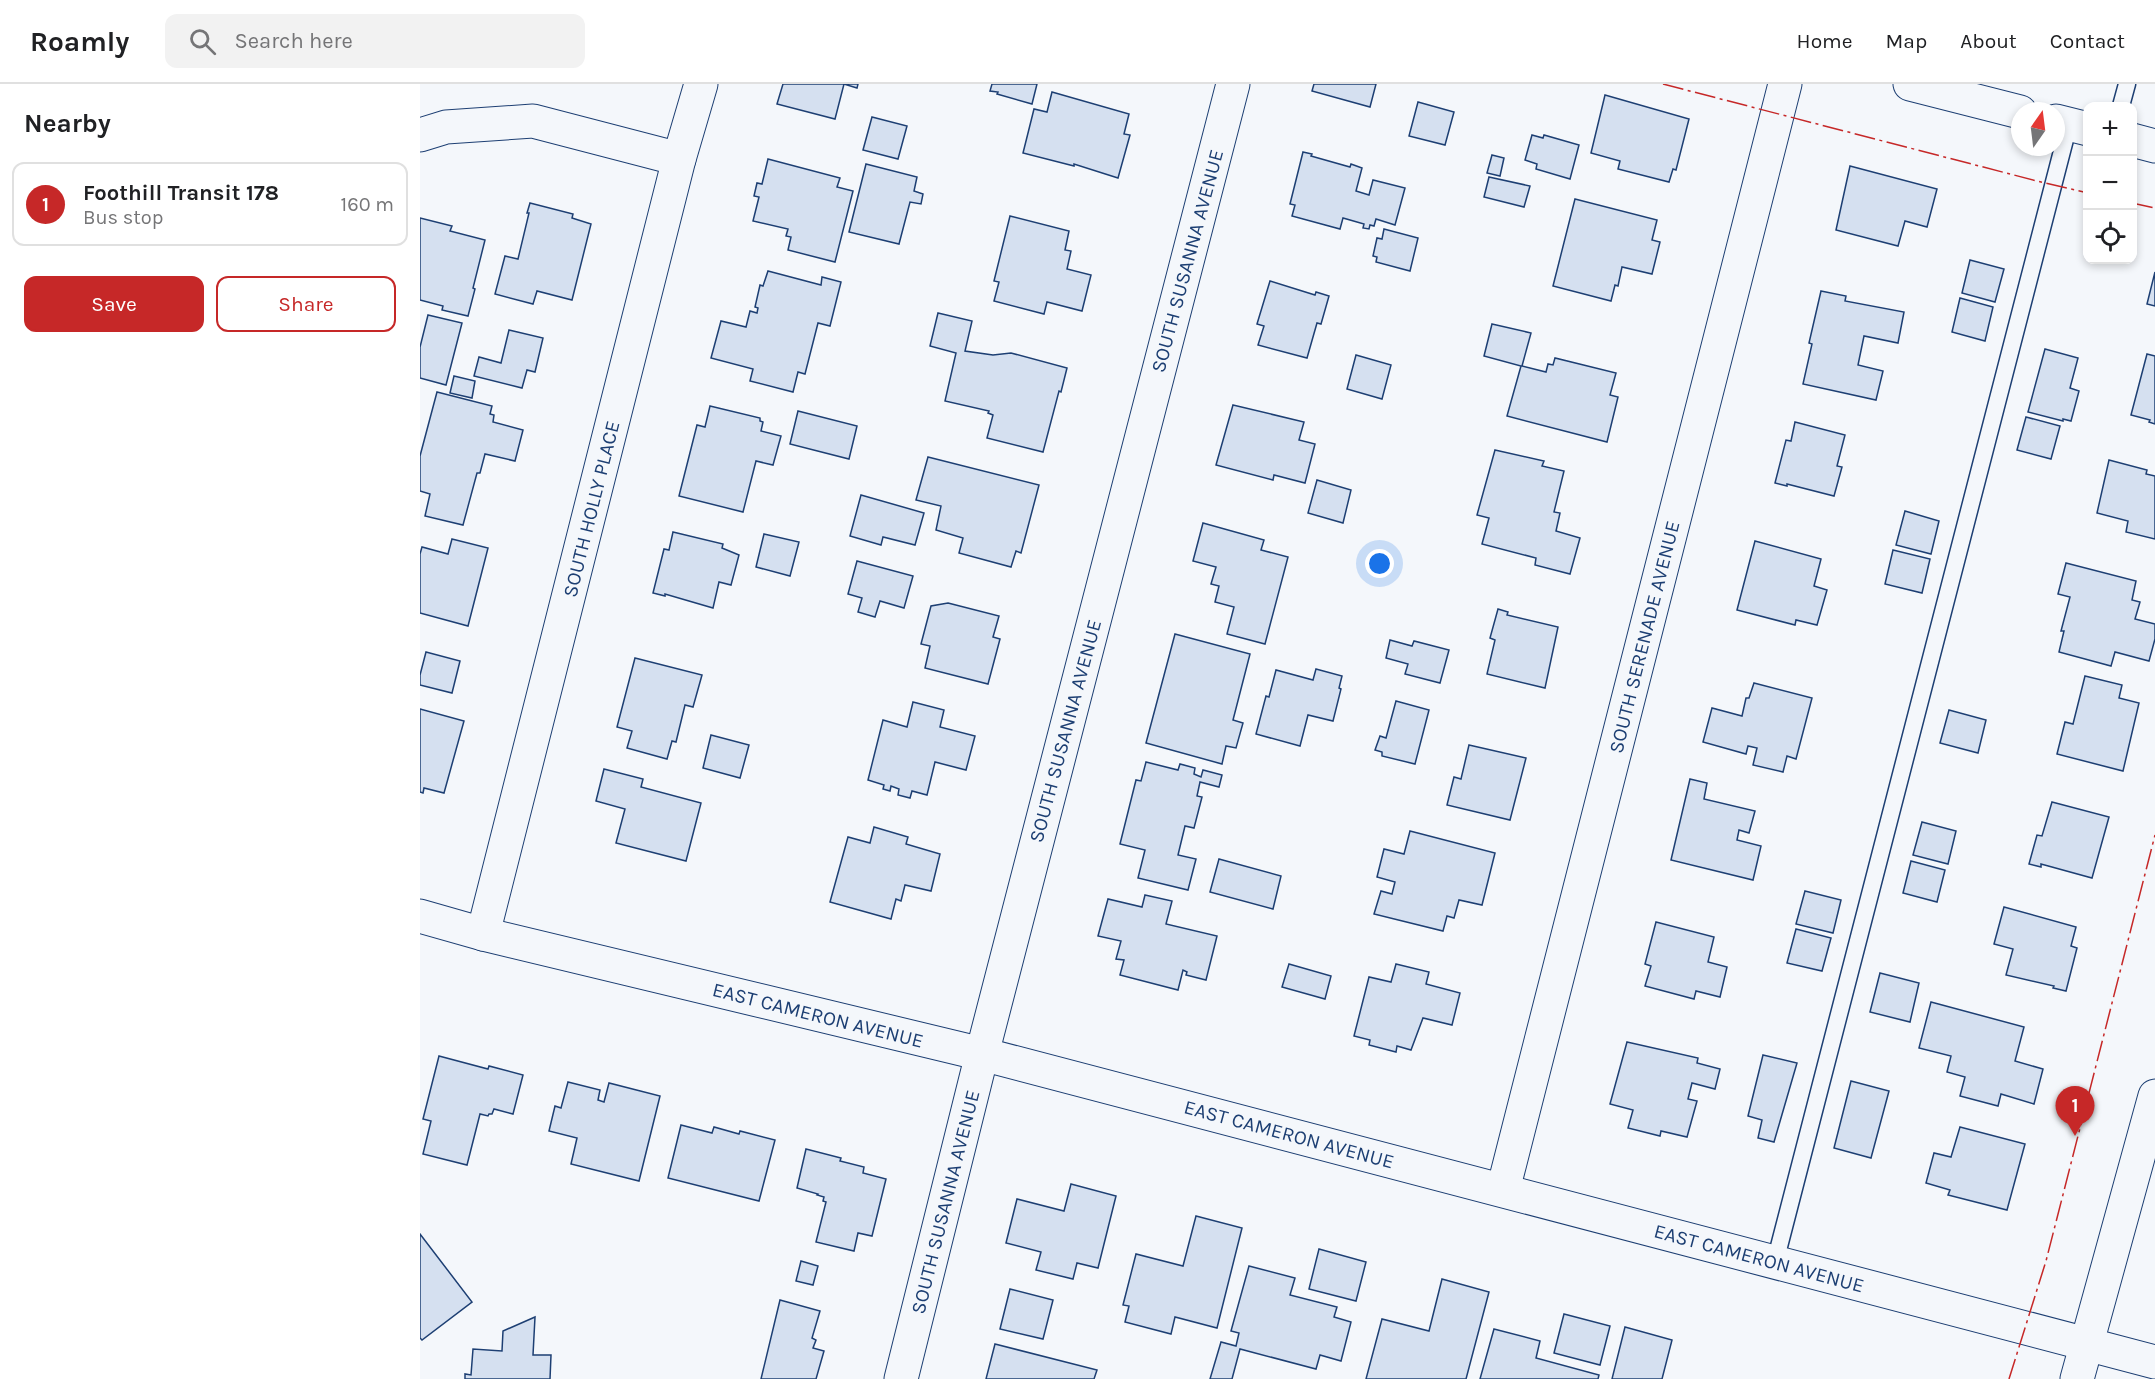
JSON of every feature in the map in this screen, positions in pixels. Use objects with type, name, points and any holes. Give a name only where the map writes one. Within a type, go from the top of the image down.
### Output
[{"type":"street","name":"SOUTH HOLLY PLACE","points":[[483,934],[700,84]]},
{"type":"street","name":"SOUTH SUSANNA AVENUE","points":[[901,1379],[982,1054],[1233,84]]},
{"type":"street","name":"SOUTH SERENADE AVENUE","points":[[1503,1190],[1785,84]]},
{"type":"street","points":[[1910,84],[2011,110]]},
{"type":"street","points":[[420,135],[446,127],[533,121],[679,159]]},
{"type":"street","points":[[2137,141],[2155,146]]},
{"type":"street","name":"EAST CAMERON AVENUE","points":[[420,916],[483,934],[982,1054],[2155,1362]]},
{"type":"street","points":[[2077,1379],[2155,1096]]},
{"type":"lane","points":[[2122,102],[2127,84]]},
{"type":"lane","points":[[1775,1262],[2071,125]]},
{"type":"building","points":[[783,84],[844,84],[835,119],[777,104]]},
{"type":"building","points":[[844,84],[858,84],[857,88]]},
{"type":"building","points":[[992,84],[1037,84],[1032,104],[990,91]]},
{"type":"building","points":[[1314,84],[1376,84],[1370,107],[1312,91]]},
{"type":"building","points":[[1052,92],[1129,114],[1124,134],[1130,135],[1118,178],[1074,164],[1074,166],[1023,153],[1034,109],[1047,112]]},
{"type":"building","points":[[1605,95],[1689,119],[1676,170],[1673,169],[1669,182],[1618,169],[1620,161],[1591,153]]},
{"type":"building","points":[[1418,102],[1454,112],[1445,145],[1409,136]]},
{"type":"building","points":[[872,117],[907,126],[898,159],[863,150]]},
{"type":"building","points":[[1532,135],[1543,138],[1544,135],[1579,145],[1570,179],[1536,169],[1537,164],[1525,160]]},
{"type":"building","points":[[1303,152],[1350,167],[1351,164],[1362,168],[1356,191],[1369,195],[1373,180],[1405,188],[1395,225],[1376,219],[1374,226],[1370,225],[1369,229],[1363,228],[1364,224],[1343,218],[1340,229],[1292,216],[1295,205],[1290,204]]},
{"type":"building","points":[[1492,155],[1504,158],[1500,176],[1487,173]]},
{"type":"building","points":[[768,159],[840,178],[837,187],[853,191],[835,262],[788,250],[791,237],[786,236],[788,229],[753,221],[759,197],[754,196],[757,183],[762,184]]},
{"type":"building","points":[[866,164],[917,177],[914,191],[923,194],[921,204],[910,202],[899,244],[849,232]]},
{"type":"building","points":[[1850,166],[1937,189],[1927,227],[1905,221],[1898,246],[1836,230]]},
{"type":"building","points":[[1489,177],[1530,186],[1524,207],[1484,197]]},
{"type":"building","points":[[1575,199],[1657,220],[1652,240],[1660,242],[1652,274],[1622,267],[1618,286],[1615,285],[1611,301],[1553,286]]},
{"type":"building","points":[[530,203],[573,214],[572,218],[591,224],[572,300],[537,291],[533,304],[495,294],[505,256],[518,259]]},
{"type":"building","points":[[1010,216],[1069,231],[1065,250],[1071,251],[1067,269],[1091,275],[1082,311],[1047,302],[1044,314],[994,301],[999,282],[994,281]]},
{"type":"building","points":[[420,218],[452,226],[450,231],[485,240],[468,316],[442,310],[443,306],[420,300]]},
{"type":"building","points":[[1384,229],[1418,238],[1410,271],[1376,262],[1377,257],[1373,256],[1377,238],[1382,239]]},
{"type":"building","points":[[1970,260],[2004,269],[1995,302],[1962,293]]},
{"type":"building","points":[[768,271],[821,285],[822,277],[841,282],[830,326],[818,323],[805,374],[798,372],[793,392],[750,381],[753,369],[711,358],[721,321],[746,327],[750,311],[757,313],[758,308],[755,307],[760,285],[763,286]]},
{"type":"building","points":[[2155,272],[2155,306],[2147,304]]},
{"type":"building","points":[[1270,281],[1315,295],[1316,292],[1329,296],[1321,324],[1317,323],[1307,358],[1258,345],[1264,326],[1257,324]]},
{"type":"building","points":[[1821,291],[1846,296],[1845,301],[1904,312],[1898,343],[1864,336],[1858,365],[1883,371],[1876,400],[1803,384],[1812,344],[1809,343]]},
{"type":"building","points":[[1960,298],[1993,307],[1985,341],[1952,332]]},
{"type":"building","points":[[938,313],[972,321],[965,351],[993,355],[1011,353],[1067,368],[1043,452],[987,438],[993,415],[988,413],[989,411],[945,401],[956,353],[930,346]]},
{"type":"building","points":[[428,315],[462,323],[446,385],[420,378],[420,347]]},
{"type":"building","points":[[1492,324],[1531,333],[1522,366],[1546,372],[1548,364],[1553,365],[1555,358],[1616,373],[1610,395],[1618,397],[1607,442],[1507,416],[1521,366],[1484,356]]},
{"type":"building","points":[[509,330],[543,338],[535,372],[527,370],[522,388],[474,376],[479,357],[501,363]]},
{"type":"building","points":[[2045,349],[2078,358],[2070,388],[2079,391],[2071,421],[2028,412]]},
{"type":"building","points":[[2147,354],[2155,356],[2155,424],[2149,422],[2150,420],[2131,415]]},
{"type":"building","points":[[1356,355],[1391,365],[1382,399],[1347,389]]},
{"type":"building","points":[[454,376],[475,381],[472,398],[450,393]]},
{"type":"building","points":[[437,392],[492,406],[490,414],[494,415],[493,422],[523,430],[515,461],[485,454],[480,473],[477,473],[463,525],[425,516],[430,494],[420,491],[420,456]]},
{"type":"building","points":[[1233,405],[1304,422],[1299,440],[1315,444],[1305,483],[1274,475],[1273,480],[1216,465]]},
{"type":"building","points":[[710,406],[760,418],[763,422],[761,431],[781,436],[773,465],[756,461],[743,512],[679,496],[697,425],[705,427]]},
{"type":"building","points":[[798,411],[857,426],[849,459],[790,444]]},
{"type":"building","points":[[2026,417],[2060,426],[2051,459],[2017,450]]},
{"type":"building","points":[[1795,422],[1845,435],[1837,466],[1842,467],[1834,496],[1775,483],[1786,440],[1791,441]]},
{"type":"building","points":[[1495,450],[1544,461],[1542,466],[1564,471],[1554,512],[1560,513],[1556,531],[1580,538],[1570,574],[1535,565],[1536,558],[1482,544],[1489,518],[1477,515]]},
{"type":"building","points":[[928,457],[1039,485],[1021,553],[1016,551],[1011,567],[959,553],[963,538],[936,530],[941,506],[916,500]]},
{"type":"building","points":[[2109,460],[2147,470],[2146,474],[2155,476],[2155,539],[2126,532],[2128,521],[2097,513]]},
{"type":"building","points":[[1317,480],[1351,490],[1343,523],[1308,513]]},
{"type":"building","points":[[861,495],[924,513],[915,545],[883,537],[881,545],[850,536]]},
{"type":"building","points":[[1905,511],[1939,521],[1931,554],[1896,545]]},
{"type":"building","points":[[1203,523],[1264,540],[1261,550],[1288,557],[1265,644],[1227,634],[1234,607],[1215,602],[1219,586],[1211,584],[1216,567],[1193,561]]},
{"type":"building","points":[[673,532],[723,544],[722,548],[739,555],[731,585],[719,582],[713,608],[665,594],[665,596],[653,593],[664,549],[669,550]]},
{"type":"building","points":[[764,534],[799,542],[790,576],[756,567]]},
{"type":"building","points":[[452,539],[488,548],[468,626],[420,613],[422,547],[448,554]]},
{"type":"building","points":[[1755,541],[1821,559],[1814,586],[1827,590],[1817,625],[1796,620],[1795,625],[1737,610]]},
{"type":"building","points":[[1893,550],[1930,559],[1922,593],[1885,584]]},
{"type":"building","points":[[857,561],[913,576],[904,608],[880,601],[875,617],[858,612],[862,598],[848,594]]},
{"type":"building","points":[[2066,563],[2136,581],[2132,600],[2140,602],[2135,619],[2155,624],[2155,639],[2149,661],[2115,652],[2111,666],[2059,652],[2064,631],[2061,631],[2070,597],[2058,594]]},
{"type":"building","points":[[948,603],[999,616],[993,637],[1000,639],[988,684],[925,668],[930,646],[921,644],[931,606]]},
{"type":"building","points":[[1498,609],[1508,612],[1507,615],[1558,627],[1545,688],[1487,674],[1495,640],[1490,638]]},
{"type":"building","points":[[1175,634],[1250,654],[1233,720],[1243,723],[1236,748],[1226,746],[1222,764],[1146,743]]},
{"type":"building","points":[[1390,640],[1412,646],[1414,641],[1449,650],[1440,683],[1405,674],[1408,664],[1386,658]]},
{"type":"building","points":[[426,652],[460,661],[452,693],[420,685]]},
{"type":"building","points":[[635,658],[702,675],[693,707],[685,705],[676,742],[672,741],[667,759],[627,748],[632,731],[617,727]]},
{"type":"building","points":[[1316,669],[1342,676],[1333,721],[1308,715],[1300,746],[1256,734],[1276,670],[1313,680]]},
{"type":"building","points":[[2085,676],[2122,685],[2119,698],[2139,703],[2123,771],[2057,754],[2065,722],[2073,724]]},
{"type":"building","points":[[1754,683],[1812,698],[1796,759],[1787,756],[1783,772],[1753,765],[1757,748],[1748,746],[1746,754],[1703,742],[1712,708],[1742,716],[1746,698],[1749,698]]},
{"type":"building","points":[[1396,701],[1429,710],[1415,764],[1382,756],[1382,752],[1375,750],[1380,736],[1386,738]]},
{"type":"building","points":[[913,702],[944,710],[940,727],[975,736],[966,770],[935,762],[927,795],[912,791],[910,798],[898,795],[899,789],[891,786],[890,791],[883,789],[884,785],[868,780],[883,720],[907,727]]},
{"type":"building","points":[[420,709],[464,721],[444,793],[424,788],[423,793],[420,792]]},
{"type":"building","points":[[1949,710],[1986,720],[1978,753],[1940,743]]},
{"type":"building","points":[[711,735],[749,745],[740,778],[703,768]]},
{"type":"building","points":[[1469,745],[1526,758],[1510,820],[1447,805],[1454,777],[1461,779]]},
{"type":"building","points":[[1146,762],[1178,770],[1180,764],[1195,768],[1194,774],[1201,777],[1203,770],[1222,775],[1219,787],[1200,782],[1197,796],[1202,797],[1194,828],[1185,826],[1178,855],[1196,859],[1188,890],[1138,878],[1145,850],[1120,844],[1136,780],[1141,781]]},
{"type":"building","points":[[604,769],[643,779],[641,787],[701,803],[686,861],[616,843],[625,809],[596,801]]},
{"type":"building","points":[[1690,779],[1707,783],[1704,799],[1755,811],[1749,833],[1739,830],[1737,840],[1761,846],[1753,880],[1671,860]]},
{"type":"building","points":[[2052,802],[2109,817],[2092,878],[2041,864],[2041,867],[2029,864],[2037,835],[2042,836]]},
{"type":"building","points":[[1922,822],[1956,831],[1948,864],[1913,855]]},
{"type":"building","points":[[874,827],[908,837],[906,844],[940,854],[931,891],[905,885],[901,901],[896,899],[891,919],[830,902],[848,837],[870,843]]},
{"type":"building","points":[[1410,831],[1495,853],[1482,905],[1459,900],[1454,918],[1447,916],[1443,931],[1374,914],[1381,891],[1392,894],[1395,882],[1377,877],[1384,849],[1404,854]]},
{"type":"building","points":[[1219,859],[1281,876],[1273,909],[1210,892]]},
{"type":"building","points":[[1911,861],[1945,870],[1937,902],[1903,893]]},
{"type":"building","points":[[1805,891],[1841,900],[1833,933],[1796,924]]},
{"type":"building","points":[[1145,895],[1172,901],[1166,924],[1217,936],[1206,980],[1186,975],[1187,972],[1183,970],[1178,990],[1120,975],[1124,960],[1116,959],[1121,941],[1098,936],[1108,899],[1142,907]]},
{"type":"building","points":[[2004,907],[2076,927],[2071,946],[2077,948],[2066,991],[2006,975],[2013,949],[1994,944]]},
{"type":"building","points":[[1656,922],[1714,937],[1708,962],[1727,967],[1720,997],[1696,991],[1694,999],[1645,986],[1651,966],[1645,964]]},
{"type":"building","points":[[1796,929],[1831,938],[1822,971],[1787,963]]},
{"type":"building","points":[[1289,964],[1331,976],[1325,999],[1282,987]]},
{"type":"building","points":[[1396,964],[1429,972],[1426,984],[1460,993],[1452,1025],[1423,1018],[1411,1050],[1397,1046],[1396,1052],[1369,1045],[1370,1040],[1354,1036],[1369,977],[1391,982]]},
{"type":"building","points":[[1880,973],[1919,983],[1910,1022],[1870,1012]]},
{"type":"building","points":[[1931,1002],[2024,1027],[2015,1061],[2043,1069],[2034,1104],[2001,1094],[1998,1106],[1960,1096],[1965,1077],[1947,1072],[1951,1056],[1919,1048]]},
{"type":"building","points":[[1627,1042],[1698,1058],[1697,1063],[1720,1069],[1715,1089],[1692,1083],[1688,1099],[1697,1101],[1687,1137],[1661,1131],[1660,1136],[1628,1128],[1633,1110],[1610,1104]]},
{"type":"building","points":[[1763,1055],[1797,1063],[1774,1142],[1758,1138],[1762,1120],[1748,1116]]},
{"type":"building","points":[[439,1056],[488,1069],[489,1066],[523,1075],[513,1114],[494,1109],[488,1116],[480,1114],[467,1165],[423,1154],[431,1121],[423,1119]]},
{"type":"building","points":[[1851,1081],[1889,1091],[1871,1158],[1834,1148]]},
{"type":"building","points":[[568,1082],[600,1090],[598,1100],[604,1102],[609,1083],[660,1096],[639,1181],[571,1164],[577,1138],[549,1131],[555,1106],[561,1108]]},
{"type":"building","points":[[681,1125],[712,1133],[714,1127],[739,1134],[740,1131],[775,1140],[759,1201],[668,1178]]},
{"type":"building","points":[[1960,1127],[2025,1144],[2007,1210],[1948,1195],[1950,1190],[1926,1183],[1934,1153],[1951,1157]]},
{"type":"building","points":[[806,1149],[841,1158],[840,1161],[864,1167],[863,1173],[886,1179],[872,1236],[858,1233],[854,1251],[816,1242],[826,1202],[823,1201],[824,1197],[818,1194],[797,1188]]},
{"type":"building","points":[[1071,1184],[1116,1196],[1098,1268],[1077,1263],[1073,1279],[1036,1270],[1041,1252],[1006,1243],[1017,1199],[1064,1211]]},
{"type":"building","points":[[1196,1216],[1242,1228],[1217,1328],[1175,1317],[1171,1334],[1125,1322],[1129,1306],[1123,1305],[1136,1254],[1183,1266]]},
{"type":"building","points":[[420,1234],[472,1302],[422,1340],[420,1338]]},
{"type":"building","points":[[1319,1249],[1366,1262],[1356,1301],[1309,1289]]},
{"type":"building","points":[[801,1261],[818,1266],[813,1285],[796,1281]]},
{"type":"building","points":[[1249,1266],[1295,1278],[1290,1295],[1337,1307],[1334,1317],[1351,1322],[1341,1361],[1320,1355],[1316,1369],[1240,1349],[1232,1379],[1210,1379],[1221,1342],[1236,1346],[1239,1333],[1231,1331]]},
{"type":"building","points":[[1442,1279],[1489,1292],[1466,1379],[1366,1379],[1382,1319],[1429,1331]]},
{"type":"building","points":[[1010,1289],[1053,1300],[1043,1339],[1000,1329]]},
{"type":"building","points":[[780,1300],[820,1311],[812,1338],[816,1340],[813,1348],[824,1351],[816,1379],[761,1379]]},
{"type":"building","points":[[1564,1314],[1610,1326],[1600,1365],[1554,1353]]},
{"type":"building","points":[[535,1317],[533,1355],[551,1355],[550,1379],[465,1379],[465,1374],[471,1375],[473,1349],[502,1351],[503,1331]]},
{"type":"building","points":[[1625,1327],[1672,1340],[1662,1379],[1612,1379]]},
{"type":"building","points":[[1494,1329],[1540,1341],[1536,1358],[1599,1375],[1598,1379],[1480,1379]]},
{"type":"building","points":[[995,1344],[1097,1370],[1094,1379],[986,1379]]},
{"type":"power","points":[[1663,84],[2083,192]]},
{"type":"power","points":[[2137,204],[2155,208]]},
{"type":"power","points":[[2009,1379],[2046,1261],[2155,835]]},
{"type":"place","name":"Foothill Transit 178","points":[[2075,1136]]}]
